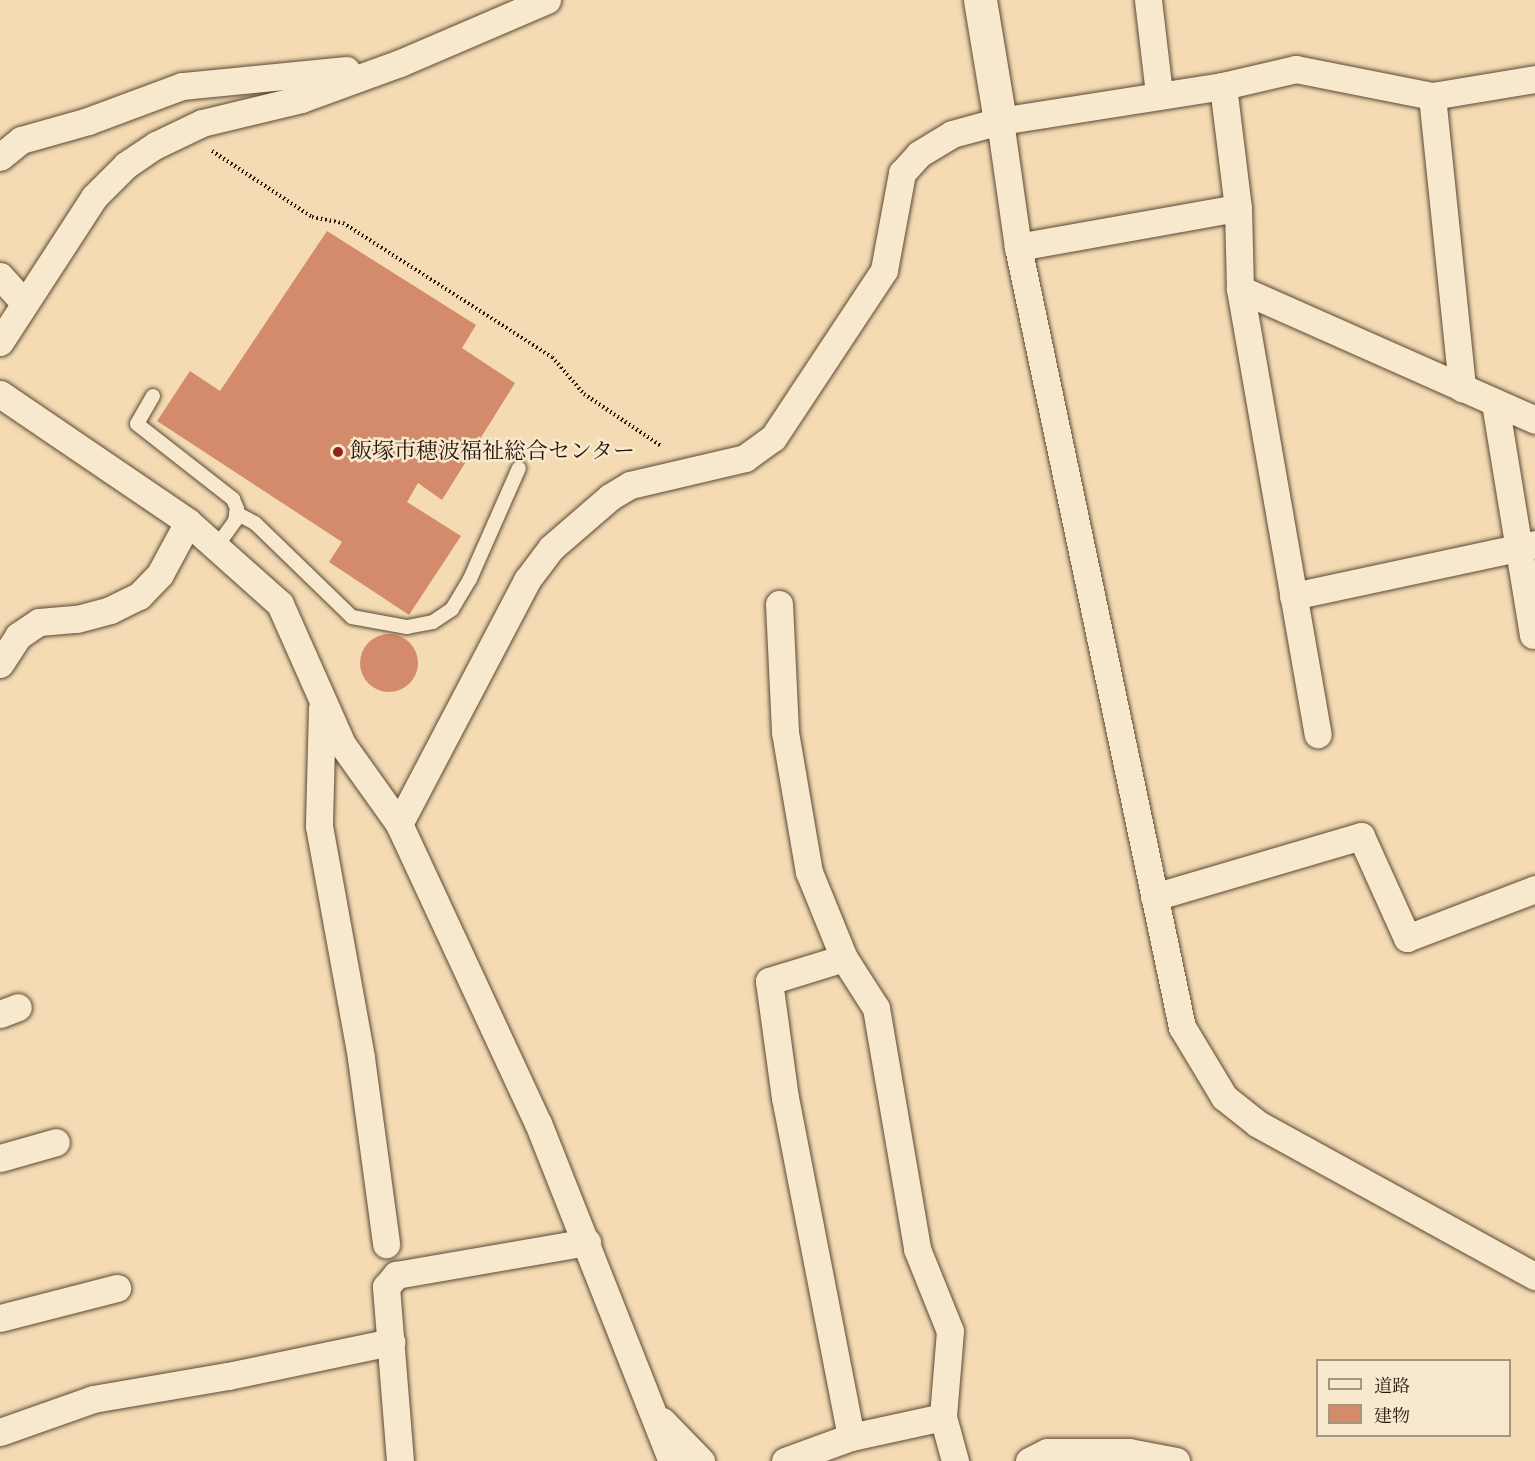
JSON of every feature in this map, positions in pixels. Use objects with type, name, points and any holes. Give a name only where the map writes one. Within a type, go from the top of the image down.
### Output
[{"type":"street","points":[[0,342],[94,197],[126,165],[156,145],[202,123],[290,102],[400,63],[548,0]]},
{"type":"street","points":[[980,0],[1018,247],[1182,1027],[1224,1097],[1258,1124],[1535,1276]]},
{"type":"street","points":[[1148,0],[1159,94]]},
{"type":"street","points":[[0,157],[21,140],[88,121],[182,86],[287,79],[400,63]]},
{"type":"street","points":[[399,824],[527,580],[551,548],[610,497],[630,485],[745,458],[773,438],[884,270],[902,173],[918,154],[952,134],[1000,121],[1159,94],[1223,86],[1296,69],[1432,96],[1535,79]]},
{"type":"street","points":[[1223,86],[1238,208],[1240,289],[1318,734]]},
{"type":"street","points":[[1432,96],[1462,388]]},
{"type":"street","points":[[1018,247],[1238,208]]},
{"type":"street","points":[[0,276],[24,303]]},
{"type":"street","points":[[1240,289],[1535,420]]},
{"type":"street","points":[[0,394],[188,522],[218,546],[280,604],[322,704],[342,744],[399,824],[538,1123],[658,1418],[672,1461]]},
{"type":"street","points":[[1495,403],[1527,546],[1533,635]]},
{"type":"street","points":[[0,664],[18,636],[39,622],[77,619],[110,610],[139,596],[160,574],[188,522]]},
{"type":"street","points":[[1293,596],[1527,546]]},
{"type":"street","points":[[779,604],[785,732],[809,872],[844,958],[876,1008],[917,1249],[950,1331],[944,1417],[956,1461]]},
{"type":"street","points":[[322,704],[320,826],[362,1059],[386,1244]]},
{"type":"street","points":[[1154,897],[1361,836],[1407,938],[1535,889]]},
{"type":"street","points":[[844,958],[769,981],[785,1098],[851,1437]]},
{"type":"street","points":[[0,1158],[56,1142]]},
{"type":"street","points":[[400,1461],[386,1287],[396,1275],[586,1242]]},
{"type":"street","points":[[0,1318],[117,1288]]},
{"type":"street","points":[[0,1432],[93,1399],[228,1376],[391,1342]]},
{"type":"street","points":[[785,1461],[851,1437],[944,1417]]},
{"type":"street","points":[[658,1418],[701,1461]]},
{"type":"street","points":[[1029,1461],[1047,1452],[1129,1452],[1176,1461]]},
{"type":"lane","points":[[153,396],[136,424],[233,499],[236,513],[218,546]]},
{"type":"lane","points":[[236,513],[255,523],[352,617],[407,627],[433,622],[452,609],[470,579],[519,468]]},
{"type":"path","points":[[207,147],[312,217],[343,223],[552,357],[584,394],[665,449]]},
{"type":"building","name":"飯塚市穂波福祉総合センター","points":[[327,231],[476,325],[462,348],[515,383],[442,500],[418,483],[407,502],[461,536],[409,615],[329,562],[342,542],[157,421],[190,371],[220,391]]},
{"type":"building","points":[[383,634],[395,634],[410,642],[418,657],[418,669],[410,684],[395,692],[383,692],[368,684],[360,669],[360,657],[368,642]]},
{"type":"place","name":"飯塚市穂波福祉総合センター","points":[[338,452]]}]
